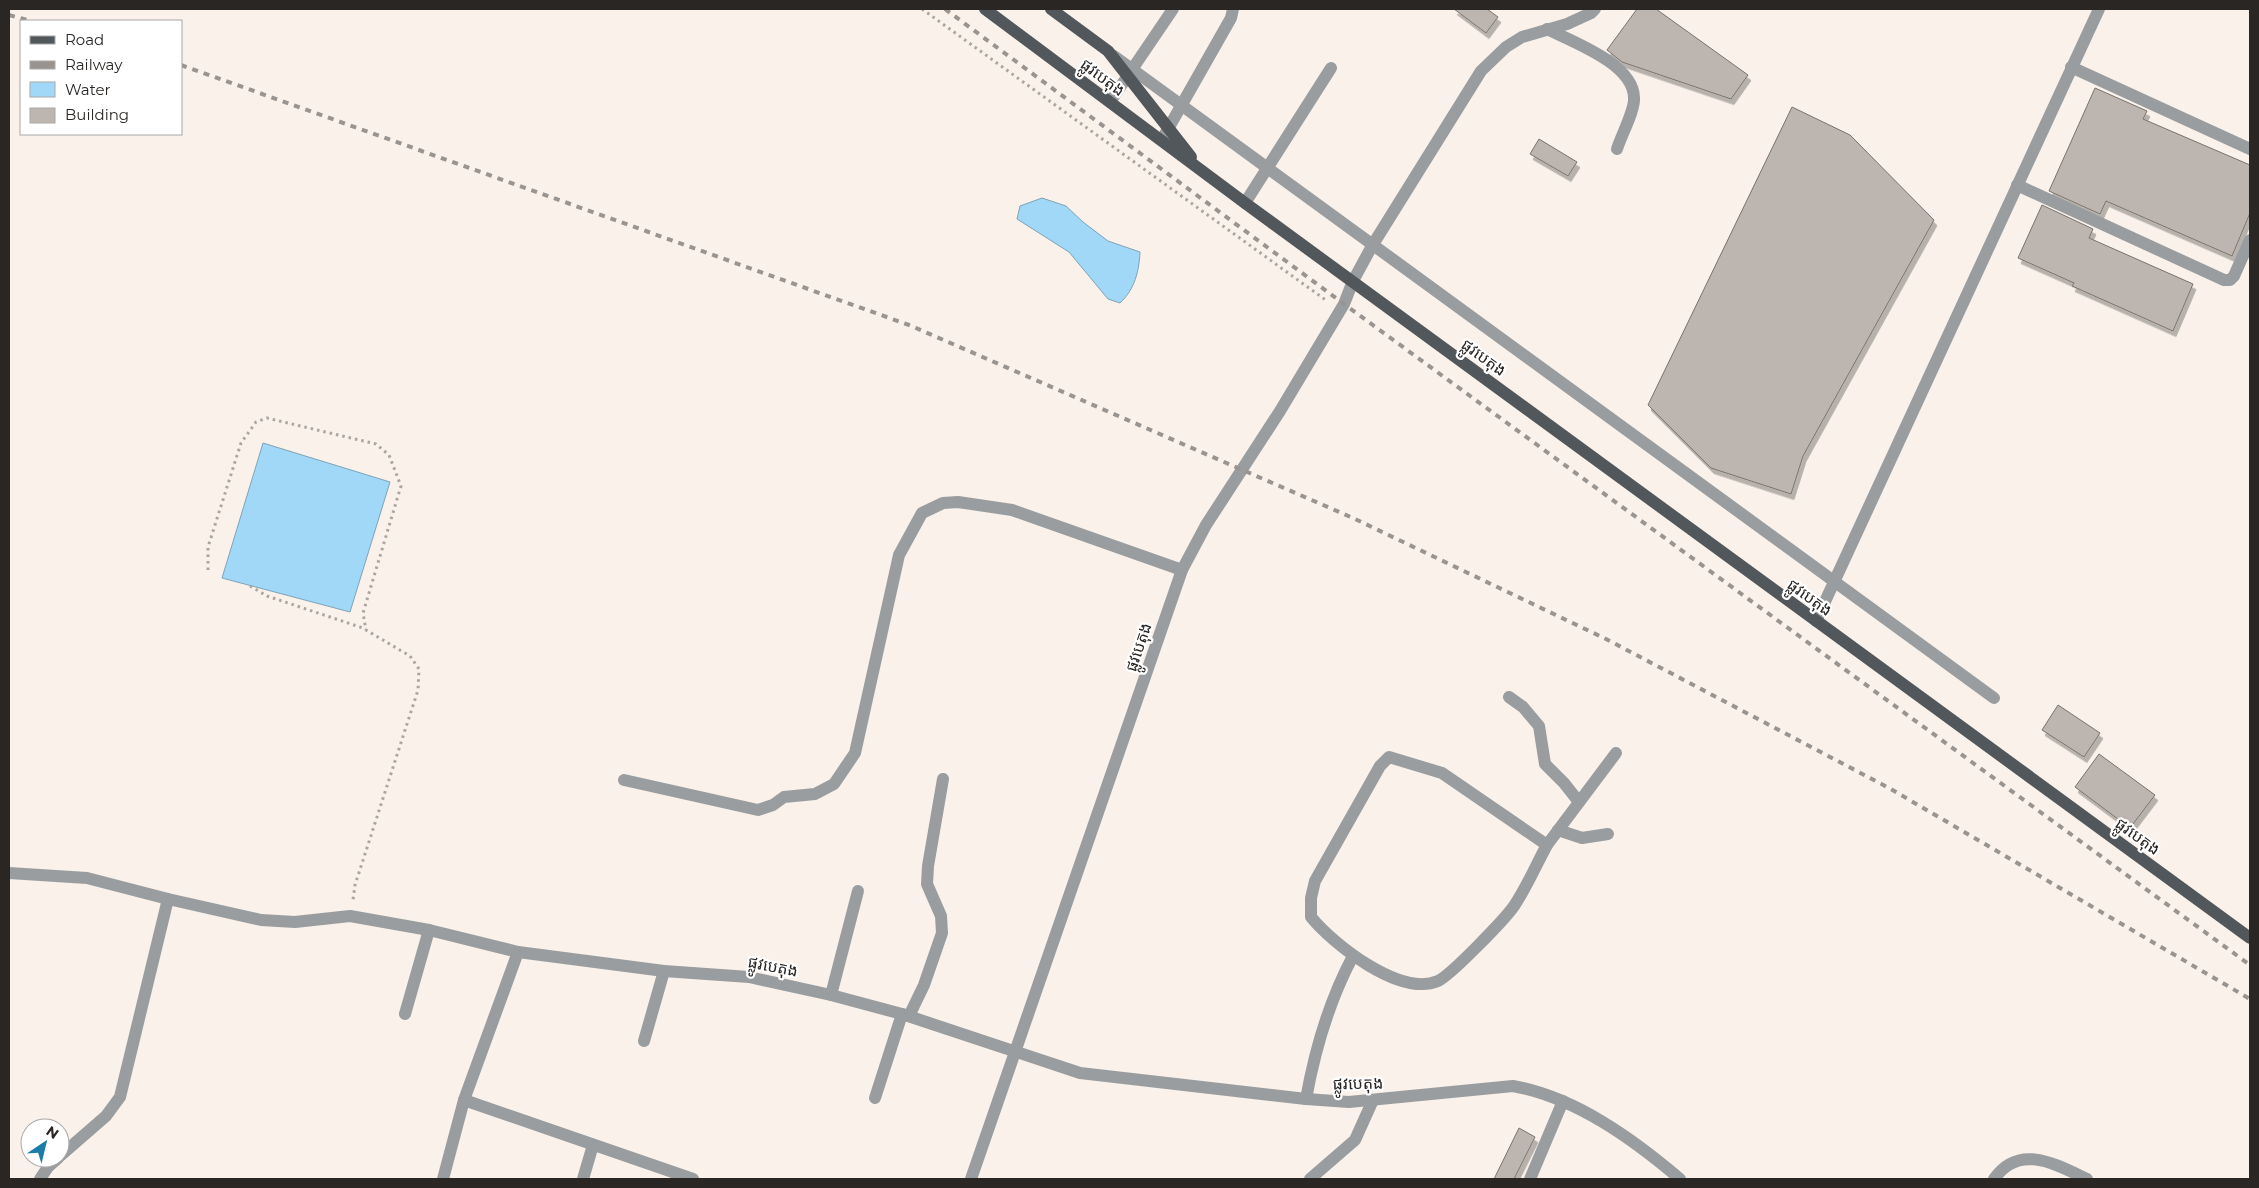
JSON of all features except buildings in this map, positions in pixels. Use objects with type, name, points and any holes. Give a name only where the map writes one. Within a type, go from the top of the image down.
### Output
[{"type":"main road","name":"ផ្លូវបេតុង","points":[[985,9],[1245,203],[2250,938]]},
{"type":"main road","name":"ផ្លូវបេតុង","points":[[1051,9],[1108,52],[1130,73],[1169,129],[1202,171]]},
{"type":"street","points":[[1110,102],[1173,9]]},
{"type":"street","points":[[1161,140],[1231,18],[1233,9]]},
{"type":"street","name":"ផ្លូវបេតុង","points":[[970,1179],[1182,570],[1206,525],[1280,411],[1340,311],[1353,281],[1372,246],[1480,70],[1506,47],[1522,37],[1567,24],[1591,13],[1595,9]]},
{"type":"street","points":[[1816,622],[2099,9]]},
{"type":"street","points":[[1546,29],[1591,51],[1612,64],[1626,75],[1632,84],[1635,100],[1617,149]]},
{"type":"street","points":[[1245,203],[1331,68]]},
{"type":"street","points":[[2071,68],[2250,148]]},
{"type":"street","points":[[1130,73],[1182,106],[1994,698]]},
{"type":"street","points":[[2017,185],[2224,280],[2230,280],[2246,259],[2250,240]]},
{"type":"street","points":[[624,780],[758,810],[773,805],[784,797],[815,794],[834,784],[855,753],[899,555],[922,513],[943,503],[958,502],[1012,510],[1182,570]]},
{"type":"street","points":[[1510,696],[1523,707],[1538,726],[1546,764],[1579,802]]},
{"type":"street","points":[[1547,845],[1442,773],[1389,757],[1380,766],[1315,881],[1311,898],[1311,918],[1324,933],[1352,956],[1402,982],[1422,984],[1438,981],[1451,972],[1514,906],[1547,845],[1616,753]]},
{"type":"street","points":[[875,1098],[905,1015],[924,985],[942,933],[941,916],[927,884],[928,866],[943,779]]},
{"type":"street","points":[[1558,830],[1582,838],[1608,834]]},
{"type":"street","name":"ផ្លូវបេតុង","points":[[9,873],[87,878],[261,920],[295,922],[350,916],[429,930],[518,952],[664,971],[749,977],[831,995],[905,1015],[1080,1073],[1306,1099],[1349,1102],[1513,1086],[1538,1090],[1563,1101],[1632,1142],[1657,1159],[1680,1179]]},
{"type":"street","points":[[831,995],[858,890]]},
{"type":"street","points":[[70,1147],[106,1116],[120,1097],[168,899]]},
{"type":"street","points":[[405,1014],[429,930]]},
{"type":"street","points":[[443,1179],[464,1100],[518,952]]},
{"type":"street","points":[[1306,1099],[1314,1058],[1324,1024],[1336,990],[1352,956]]},
{"type":"street","points":[[644,1041],[664,971]]},
{"type":"street","points":[[464,1100],[692,1179]]},
{"type":"street","points":[[1310,1179],[1354,1140],[1373,1100]]},
{"type":"street","points":[[1530,1179],[1563,1101]]},
{"type":"street","points":[[583,1179],[593,1145]]},
{"type":"street","points":[[1994,1179],[2009,1163],[2024,1158],[2059,1166],[2087,1179]]},
{"type":"street","points":[[40,1179],[47,1168]]},
{"type":"path","points":[[922,9],[1340,311]]},
{"type":"path","points":[[208,570],[208,547],[240,443],[256,422],[267,418],[376,444],[389,455],[401,486],[363,613],[366,630]]},
{"type":"path","points":[[250,586],[267,596],[366,630],[410,656],[419,670],[418,690],[355,885],[350,916]]},
{"type":"water","points":[[1042,198],[1066,206],[1108,241],[1140,252],[1139,266],[1133,286],[1120,303],[1108,299],[1069,252],[1017,219],[1020,206]]},
{"type":"water","points":[[263,443],[390,482],[350,612],[222,578]]},
{"type":"railway","points":[[945,9],[1344,304],[2250,965]]},
{"type":"railway","points":[[9,15],[27,20]]},
{"type":"railway","points":[[182,65],[909,325],[1353,518],[1606,639],[1889,788],[2250,999]]}]
